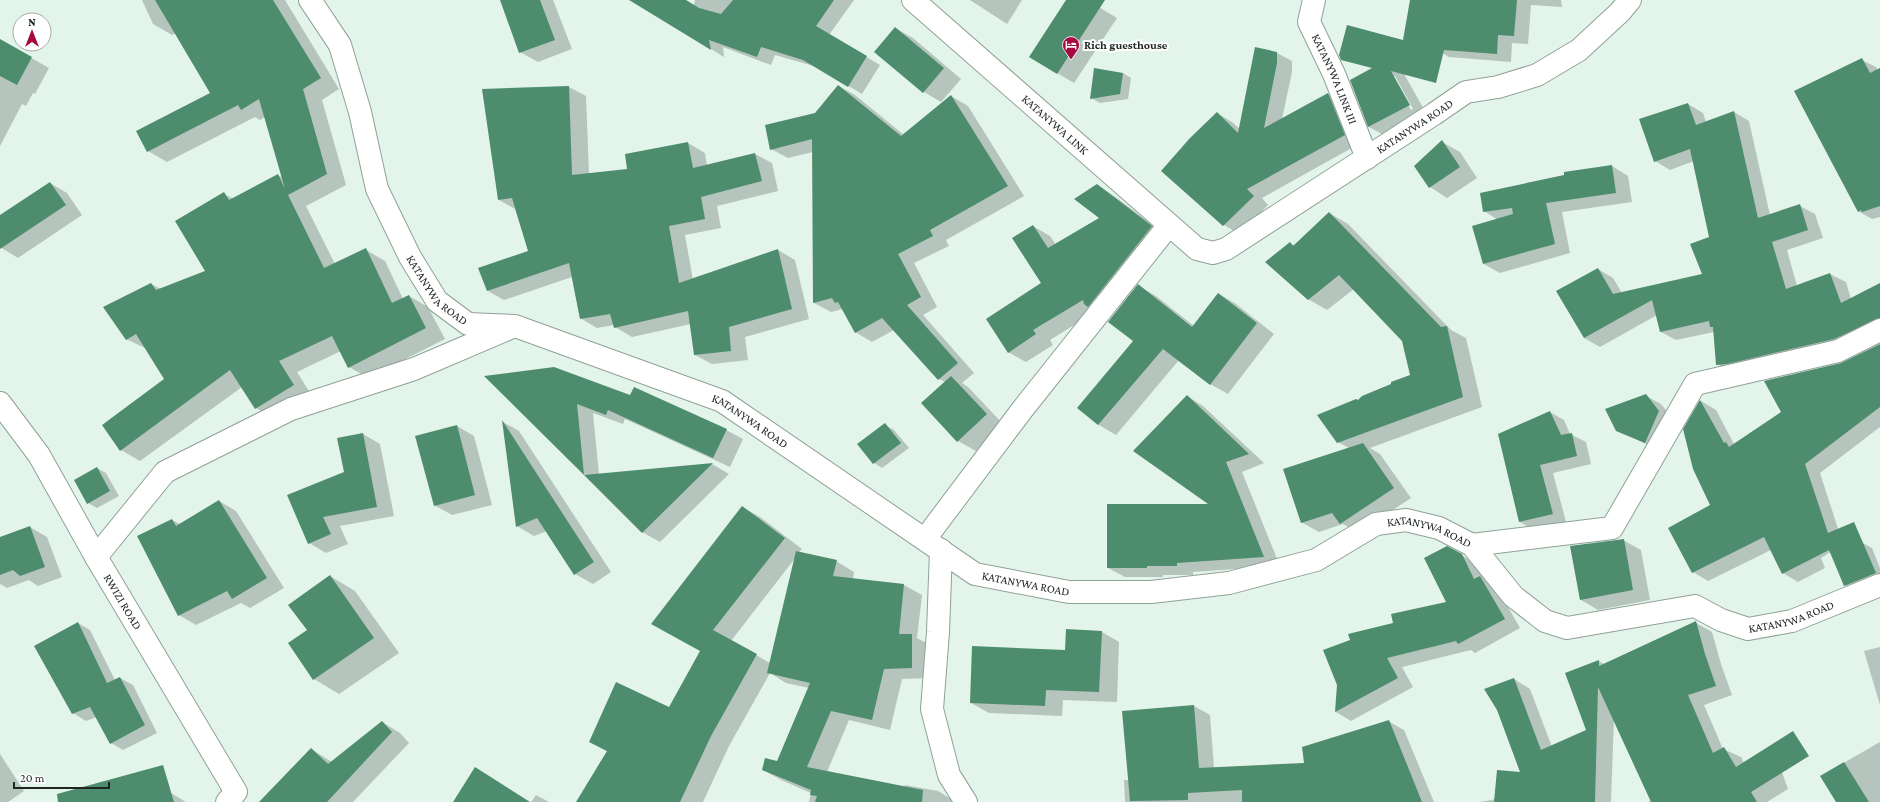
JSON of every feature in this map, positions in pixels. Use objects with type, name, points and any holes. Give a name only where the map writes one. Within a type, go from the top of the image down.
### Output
[{"type":"street","name":"KATANYWA ROAD","points":[[310,0],[340,45],[360,112],[377,189],[410,257],[437,301],[468,324],[515,326],[722,401],[975,574],[1069,592],[1151,592],[1229,583],[1316,560],[1376,524],[1406,520],[1439,528],[1472,545],[1513,596],[1545,621],[1567,628],[1695,606],[1721,620],[1748,629],[1792,621],[1880,585]]},
{"type":"street","name":"KATANYWA LINK","points":[[913,0],[1197,250]]},
{"type":"street","name":"KATANYWA LINK III","points":[[1314,0],[1309,22],[1334,74],[1367,158]]},
{"type":"street","name":"KATANYWA ROAD","points":[[1197,250],[1213,253],[1226,249],[1466,92],[1498,87],[1537,75],[1579,50],[1620,12],[1630,0]]},
{"type":"street","points":[[966,802],[949,775],[932,709],[938,632],[933,544],[1022,410],[1169,225]]},
{"type":"street","points":[[96,557],[165,472],[291,409],[414,369],[515,326]]},
{"type":"street","points":[[1472,545],[1612,528],[1695,384],[1838,351],[1880,330]]},
{"type":"street","name":"RWIZI ROAD","points":[[0,403],[39,455],[96,557],[237,799]]},
{"type":"building","points":[[155,0],[273,0],[321,78],[303,89],[327,174],[288,195],[324,268],[366,248],[392,303],[409,295],[426,328],[348,368],[332,336],[279,361],[294,385],[255,409],[230,370],[120,451],[102,425],[164,379],[136,334],[126,340],[103,307],[151,283],[156,290],[205,271],[175,221],[224,192],[229,200],[278,174],[285,189],[259,99],[241,110],[238,105],[147,152],[136,131],[210,93]]},
{"type":"building","points":[[500,0],[540,0],[555,40],[519,53]]},
{"type":"building","points":[[629,0],[686,0],[699,8],[721,14],[733,0],[834,0],[816,26],[867,56],[848,87],[803,60],[761,47],[757,57],[709,40],[711,50]]},
{"type":"building","points":[[1066,0],[1105,0],[1057,74],[1029,57]]},
{"type":"building","points":[[1410,0],[1517,0],[1514,36],[1498,35],[1497,54],[1444,50],[1436,83],[1391,71],[1410,105],[1368,127],[1350,80],[1372,68],[1341,60],[1339,55],[1347,25],[1403,40]]},
{"type":"building","points":[[895,27],[944,68],[923,93],[874,52]]},
{"type":"building","points":[[0,39],[12,46],[12,52],[23,52],[32,57],[17,85],[0,76]]},
{"type":"building","points":[[1255,47],[1277,52],[1277,63],[1264,128],[1328,93],[1345,135],[1247,189],[1254,196],[1223,226],[1161,171],[1190,138],[1217,112],[1238,133]]},
{"type":"building","points":[[1862,58],[1870,73],[1880,68],[1880,206],[1858,212],[1794,91]]},
{"type":"building","points":[[1094,68],[1123,73],[1120,94],[1090,99]]},
{"type":"building","points":[[838,85],[901,136],[951,95],[1008,186],[930,230],[933,236],[898,254],[921,297],[907,305],[958,363],[938,380],[882,318],[855,333],[838,302],[835,303],[832,298],[813,303],[812,139],[770,150],[765,125],[815,113]]},
{"type":"building","points":[[569,86],[572,175],[627,169],[625,154],[688,142],[693,168],[755,153],[762,181],[701,197],[705,219],[669,226],[679,283],[778,249],[792,309],[729,327],[731,351],[694,355],[688,311],[614,328],[610,314],[580,319],[569,263],[487,291],[478,268],[528,251],[512,198],[498,200],[482,89]]},
{"type":"building","points":[[1688,103],[1696,125],[1734,111],[1758,218],[1800,204],[1808,230],[1772,242],[1786,289],[1830,273],[1841,303],[1880,283],[1880,318],[1834,339],[1727,364],[1716,365],[1713,327],[1710,327],[1709,321],[1660,332],[1652,300],[1584,338],[1556,291],[1598,268],[1613,294],[1702,274],[1690,244],[1709,237],[1690,149],[1654,162],[1639,119]]},
{"type":"building","points":[[1442,140],[1460,167],[1429,188],[1414,166]]},
{"type":"building","points":[[1612,165],[1616,193],[1546,203],[1555,244],[1483,264],[1472,226],[1513,214],[1512,208],[1483,212],[1480,193],[1564,175],[1564,172]]},
{"type":"building","points":[[50,182],[66,205],[0,249],[0,215]]},
{"type":"building","points":[[1097,184],[1152,226],[1088,307],[1084,304],[1083,300],[1033,330],[1036,334],[1008,353],[986,319],[1041,283],[1012,238],[1033,225],[1048,248],[1099,218],[1074,199]]},
{"type":"building","points":[[1329,212],[1441,327],[1447,326],[1463,397],[1337,443],[1317,415],[1356,399],[1358,400],[1362,396],[1391,384],[1391,382],[1410,375],[1402,341],[1339,275],[1308,300],[1265,262],[1290,242],[1293,246]]},
{"type":"building","points":[[1138,284],[1192,327],[1218,293],[1257,323],[1210,385],[1163,349],[1098,425],[1077,408],[1133,341],[1108,322]]},
{"type":"building","points":[[1880,344],[1880,407],[1805,464],[1828,533],[1854,522],[1876,573],[1844,586],[1829,550],[1782,574],[1764,537],[1692,573],[1668,528],[1710,505],[1693,469],[1683,429],[1700,400],[1724,443],[1726,442],[1729,447],[1781,412],[1764,381],[1841,363]]},
{"type":"building","points":[[554,367],[630,395],[634,387],[727,429],[713,458],[608,410],[606,415],[577,404],[584,475],[484,376]]},
{"type":"building","points":[[951,376],[987,414],[957,442],[921,403]]},
{"type":"building","points":[[1646,394],[1659,411],[1645,443],[1616,431],[1605,409]]},
{"type":"building","points":[[1187,395],[1249,454],[1226,462],[1264,557],[1177,563],[1177,566],[1107,568],[1107,504],[1208,504],[1133,451]]},
{"type":"building","points":[[1550,411],[1561,435],[1572,433],[1577,456],[1540,465],[1553,514],[1519,522],[1498,434]]},
{"type":"building","points":[[502,420],[594,562],[574,575],[537,518],[516,527]]},
{"type":"building","points":[[885,423],[901,443],[873,464],[857,444]]},
{"type":"building","points":[[457,425],[475,495],[434,506],[415,436]]},
{"type":"building","points":[[363,433],[377,507],[323,517],[331,534],[308,544],[287,495],[344,472],[337,438]]},
{"type":"building","points":[[1363,443],[1394,488],[1340,524],[1332,513],[1301,523],[1283,469]]},
{"type":"building","points":[[713,463],[642,533],[584,475]]},
{"type":"building","points":[[97,467],[110,491],[87,504],[74,480]]},
{"type":"building","points":[[219,500],[267,578],[232,599],[227,591],[178,616],[137,536],[172,519],[176,526]]},
{"type":"building","points":[[742,506],[785,538],[713,630],[757,654],[711,736],[680,802],[576,802],[607,751],[589,742],[616,682],[669,707],[700,651],[651,624]]},
{"type":"building","points":[[30,526],[45,567],[20,576],[13,570],[0,575],[0,537]]},
{"type":"building","points":[[1624,539],[1633,590],[1580,600],[1570,546]]},
{"type":"building","points":[[1447,546],[1462,554],[1474,579],[1480,576],[1505,619],[1458,644],[1456,641],[1387,658],[1398,678],[1335,712],[1337,685],[1323,650],[1350,640],[1348,634],[1393,623],[1391,614],[1446,602],[1424,558]]},
{"type":"building","points":[[796,551],[837,560],[833,576],[904,584],[899,634],[912,634],[912,668],[884,669],[872,720],[831,711],[807,767],[923,790],[922,802],[815,802],[817,796],[810,795],[811,790],[762,770],[765,758],[777,761],[810,683],[767,673]]},
{"type":"building","points":[[330,575],[374,638],[313,680],[288,643],[307,630],[288,605]]},
{"type":"building","points":[[1696,621],[1716,686],[1688,695],[1713,753],[1724,747],[1736,767],[1793,731],[1809,756],[1751,792],[1757,802],[1651,802],[1598,687],[1595,802],[1494,802],[1497,770],[1520,772],[1497,710],[1484,689],[1514,678],[1541,750],[1586,730],[1565,673],[1599,660],[1599,666]]},
{"type":"building","points":[[78,622],[107,683],[120,677],[145,725],[110,744],[90,707],[72,714],[34,646]]},
{"type":"building","points":[[1066,629],[1102,631],[1099,692],[1046,690],[1045,706],[970,703],[972,646],[1065,650]]},
{"type":"building","points":[[1194,705],[1199,768],[1304,763],[1302,747],[1389,720],[1422,802],[1242,802],[1242,790],[1188,793],[1188,800],[1130,801],[1122,711]]},
{"type":"building","points":[[382,721],[392,732],[327,802],[259,802],[311,748],[328,764]]},
{"type":"building","points":[[1844,762],[1869,802],[1836,802],[1820,776]]},
{"type":"building","points":[[163,765],[174,802],[58,802],[57,794]]},
{"type":"building","points":[[475,767],[530,802],[453,802]]},
{"type":"place","name":"Rich guesthouse","points":[[1071,60]]}]
